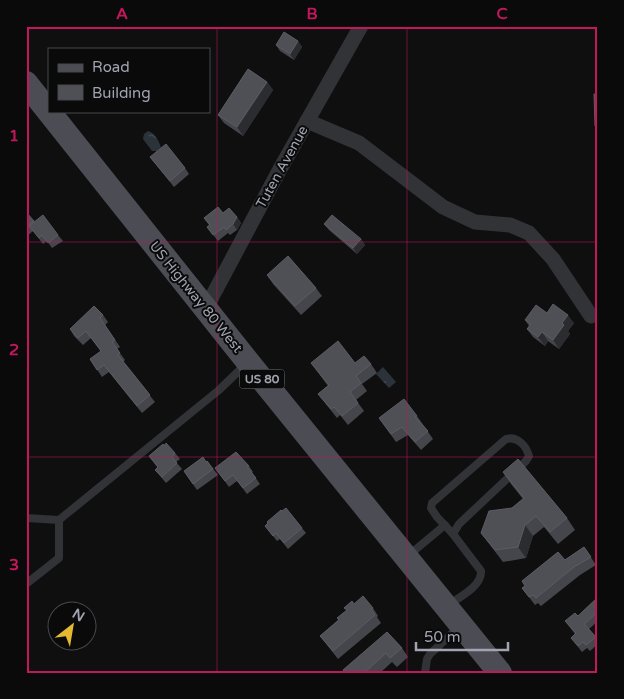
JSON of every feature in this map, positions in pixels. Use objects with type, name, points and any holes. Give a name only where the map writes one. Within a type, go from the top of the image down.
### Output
[{"type":"main road","name":"US Highway 80 West","points":[[26,84],[48,111]]},
{"type":"main road","name":"US Highway 80 West","points":[[48,112],[500,673]]},
{"type":"street","name":"Tuten Avenue","points":[[206,308],[360,26]]},
{"type":"street","points":[[307,121],[360,143],[443,207],[475,222],[510,225],[530,232],[553,258],[592,316]]},
{"type":"lane","points":[[26,518],[59,520],[212,396],[248,362]]},
{"type":"lane","points":[[447,606],[479,582],[482,576],[481,571],[453,534],[437,517],[431,508],[432,503],[506,439],[518,440],[528,452],[529,456],[526,461],[459,524],[453,534]]},
{"type":"lane","points":[[26,584],[59,558],[59,520]]},
{"type":"lane","points":[[407,556],[446,525]]},
{"type":"lane","points":[[425,673],[424,669],[430,654],[461,625]]},
{"type":"water","points":[[148,131],[155,135],[159,143],[161,148],[157,151],[152,151],[143,139],[144,134]]},
{"type":"water","points":[[383,367],[396,382],[389,388],[376,374]]},
{"type":"building","points":[[284,32],[298,41],[290,54],[276,45]]},
{"type":"building","points":[[248,69],[267,82],[237,127],[218,115]]},
{"type":"building","points":[[594,94],[598,94],[598,125],[595,126]]},
{"type":"building","points":[[166,144],[185,168],[170,181],[150,157]]},
{"type":"building","points":[[218,207],[223,213],[229,208],[237,217],[226,230],[224,227],[213,235],[207,227],[210,225],[204,218]]},
{"type":"building","points":[[26,212],[34,221],[26,227]]},
{"type":"building","points":[[43,215],[58,235],[48,243],[42,235],[39,238],[29,226]]},
{"type":"building","points":[[332,215],[361,239],[353,248],[324,224]]},
{"type":"building","points":[[288,256],[316,288],[295,306],[267,275]]},
{"type":"building","points":[[553,304],[568,315],[562,323],[564,325],[553,340],[542,332],[538,337],[527,329],[531,324],[525,320],[536,305],[547,313]]},
{"type":"building","points":[[94,306],[103,315],[100,318],[115,340],[112,342],[120,353],[118,355],[150,395],[137,406],[104,365],[97,370],[90,359],[101,351],[86,331],[78,338],[70,329]]},
{"type":"building","points":[[338,341],[355,363],[364,356],[371,364],[356,376],[361,383],[350,392],[358,403],[342,416],[334,407],[331,409],[318,394],[329,385],[311,363]]},
{"type":"building","points":[[404,399],[417,416],[415,417],[428,431],[415,442],[402,427],[391,434],[379,418]]},
{"type":"building","points":[[166,443],[175,453],[172,457],[177,463],[162,477],[155,470],[158,467],[149,456]]},
{"type":"building","points":[[236,452],[249,466],[247,467],[256,478],[243,488],[233,475],[225,481],[215,468]]},
{"type":"building","points":[[203,457],[213,469],[193,484],[184,471]]},
{"type":"building","points":[[518,459],[567,518],[550,532],[536,516],[525,525],[518,547],[495,550],[481,533],[489,511],[512,508],[524,498],[503,472]]},
{"type":"building","points":[[286,508],[302,528],[284,543],[276,533],[273,536],[265,526],[281,510]]},
{"type":"building","points":[[584,547],[591,557],[574,567],[536,598],[533,595],[529,597],[522,588],[525,586],[522,581],[558,552],[565,560]]},
{"type":"building","points":[[363,596],[373,608],[371,609],[375,615],[333,651],[320,636],[339,620],[337,618],[347,610],[344,608],[352,601],[354,604]]},
{"type":"building","points":[[598,597],[598,612],[584,624],[596,637],[586,645],[583,642],[578,646],[571,638],[576,633],[565,621],[575,613],[578,616]]},
{"type":"building","points":[[387,632],[402,648],[390,658],[386,653],[364,673],[345,673],[343,670]]}]
